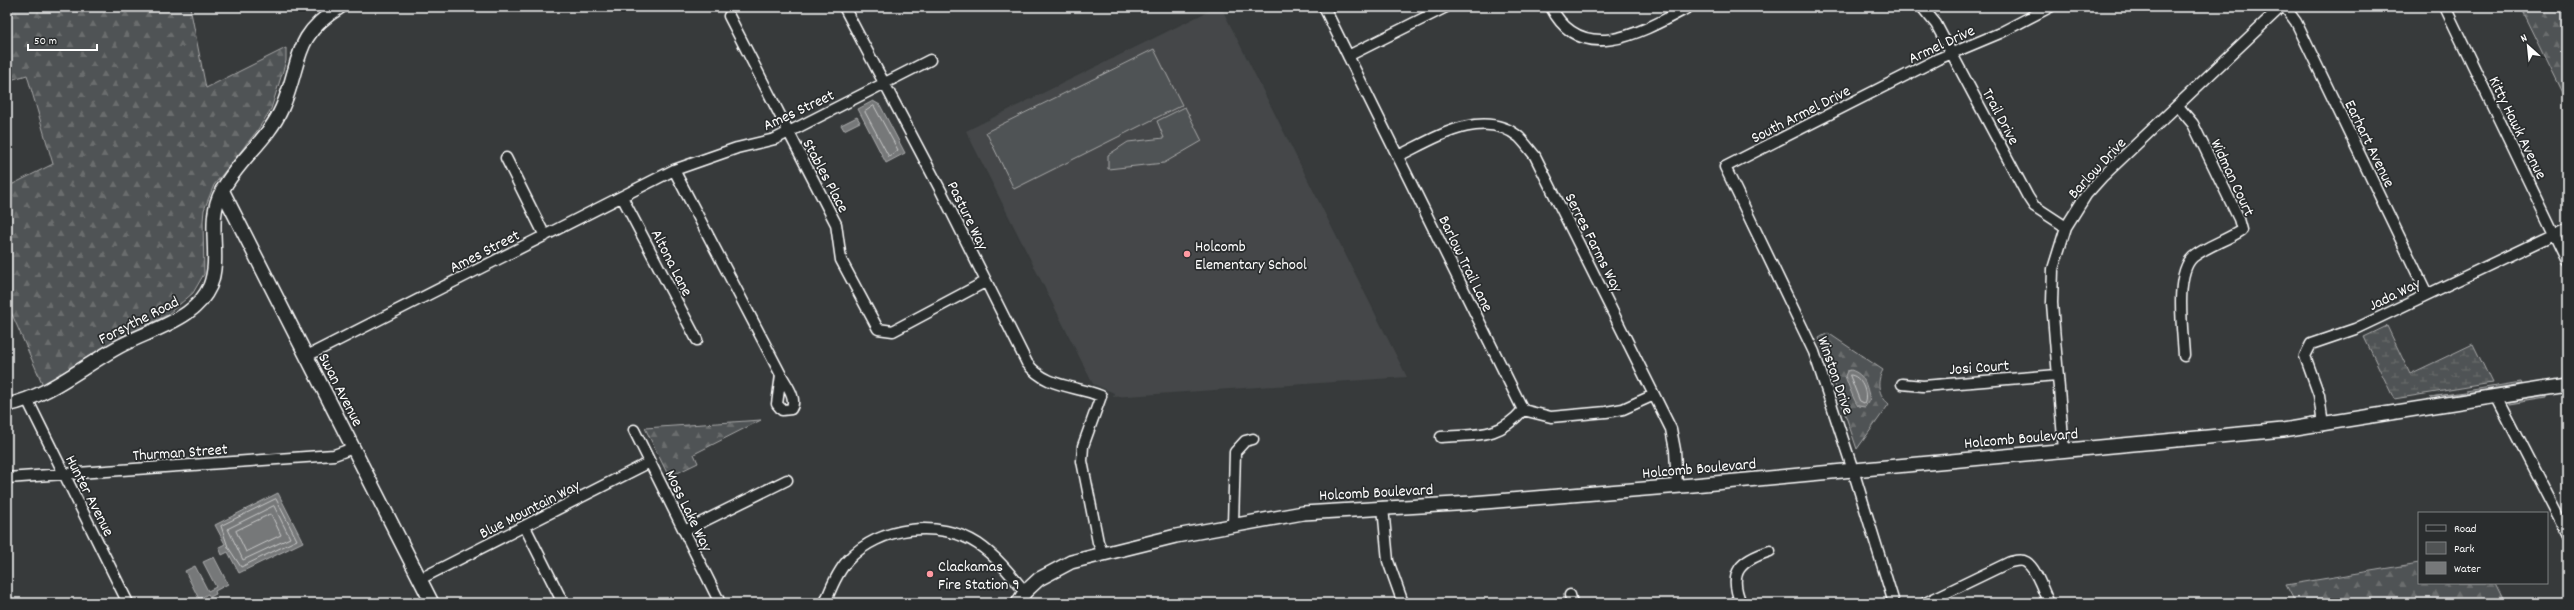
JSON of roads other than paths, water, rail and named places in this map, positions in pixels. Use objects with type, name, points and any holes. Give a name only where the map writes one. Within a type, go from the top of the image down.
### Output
[{"type":"street","name":"Forsythe Road","points":[[7,405],[28,399],[121,345],[175,321],[196,306],[206,293],[213,276],[214,214],[222,190],[275,122],[287,95],[299,51],[306,36],[316,24],[340,7]]},
{"type":"street","name":"Pasture Way","points":[[844,7],[883,84],[941,191],[985,282],[1027,363],[1036,374],[1054,384],[1083,389],[1101,396],[1083,446],[1082,461],[1098,542],[1103,554]]},
{"type":"street","name":"Barlow Trail Lane","points":[[1324,7],[1523,410]]},
{"type":"street","points":[[1348,56],[1446,7]]},
{"type":"street","points":[[1551,7],[1561,21],[1581,36],[1604,41],[1628,37],[1689,7]]},
{"type":"street","name":"Trail Drive","points":[[1922,7],[1936,24],[2028,197],[2034,206],[2066,227]]},
{"type":"street","name":"Armel Drive","points":[[1888,85],[1952,53],[2000,33],[2050,7]]},
{"type":"street","name":"Barlow Drive","points":[[2064,450],[2051,285],[2056,254],[2066,227],[2086,195],[2099,181],[2281,7]]},
{"type":"street","name":"Earhart Avenue","points":[[2285,7],[2296,22],[2427,294]]},
{"type":"street","name":"Kitty Hawk Avenue","points":[[2445,7],[2567,261]]},
{"type":"street","name":"Stables Place","points":[[729,16],[836,224],[841,260],[878,329],[893,331],[985,282]]},
{"type":"street","name":"Ames Street","points":[[306,356],[674,170],[737,148],[775,139],[930,60]]},
{"type":"street","name":"South Armel Drive","points":[[1725,168],[1888,85]]},
{"type":"street","name":"Widman Court","points":[[2178,106],[2193,124],[2239,219],[2242,230],[2200,253],[2186,265],[2182,288],[2184,356]]},
{"type":"street","name":"Serres Farms Way","points":[[1398,156],[1461,127],[1480,125],[1499,128],[1518,137],[1535,156],[1671,429],[1675,450],[1677,486]]},
{"type":"street","points":[[506,158],[545,236]]},
{"type":"street","name":"Winston Drive","points":[[1725,168],[1808,338],[1854,470],[1894,603]]},
{"type":"street","points":[[674,170],[781,374]]},
{"type":"street","name":"Swan Avenue","points":[[222,190],[432,603]]},
{"type":"street","name":"Altona Lane","points":[[622,197],[697,340]]},
{"type":"street","name":"Jada Way","points":[[2323,425],[2320,395],[2306,364],[2305,356],[2307,348],[2318,340],[2355,329],[2567,228]]},
{"type":"street","name":"Josi Court","points":[[1902,384],[1923,386],[2057,376]]},
{"type":"street","name":"Holcomb Boulevard","points":[[1022,598],[1054,569],[1082,558],[1233,525],[1303,513],[1472,503],[1677,486],[2323,425],[2567,385]]},
{"type":"street","points":[[1441,437],[1498,432],[1511,424],[1523,410],[1551,417],[1606,412],[1623,409],[1654,395]]},
{"type":"street","points":[[2496,396],[2567,534]]},
{"type":"street","name":"Hunter Avenue","points":[[28,399],[63,475],[128,603]]},
{"type":"street","name":"Moss Lake Way","points":[[634,430],[720,603]]},
{"type":"street","points":[[1233,525],[1235,452],[1245,441],[1253,439]]},
{"type":"street","name":"Thurman Street","points":[[7,478],[334,455],[353,448]]},
{"type":"street","name":"Blue Mountain Way","points":[[420,579],[525,527],[650,462]]},
{"type":"street","points":[[684,531],[787,480]]},
{"type":"street","points":[[1383,508],[1388,561],[1403,603]]},
{"type":"street","points":[[525,527],[563,603]]},
{"type":"street","points":[[825,603],[841,569],[863,548],[890,534],[918,530],[951,533],[978,544],[999,562],[1022,598]]},
{"type":"street","points":[[1741,603],[1736,584],[1741,567],[1746,560],[1770,551]]},
{"type":"street","points":[[1925,603],[2010,562],[2026,562],[2032,569],[2049,603]]},
{"type":"water","points":[[873,101],[880,105],[905,153],[886,163],[858,109]]},
{"type":"water","points":[[857,117],[860,122],[844,130],[841,125]]},
{"type":"water","points":[[1851,370],[1860,375],[1865,382],[1870,399],[1865,407],[1858,406],[1845,376],[1847,371]]},
{"type":"water","points":[[278,493],[303,542],[239,573],[228,552],[222,555],[219,547],[225,544],[215,525]]},
{"type":"water","points":[[214,557],[228,584],[215,591],[216,594],[210,597],[208,594],[199,599],[185,571],[195,566],[208,591],[216,587],[203,562]]},
{"type":"place","name":"Holcomb Elementary School","points":[[1187,254]]},
{"type":"place","name":"Clackamas Fire Station 9","points":[[930,574]]}]
